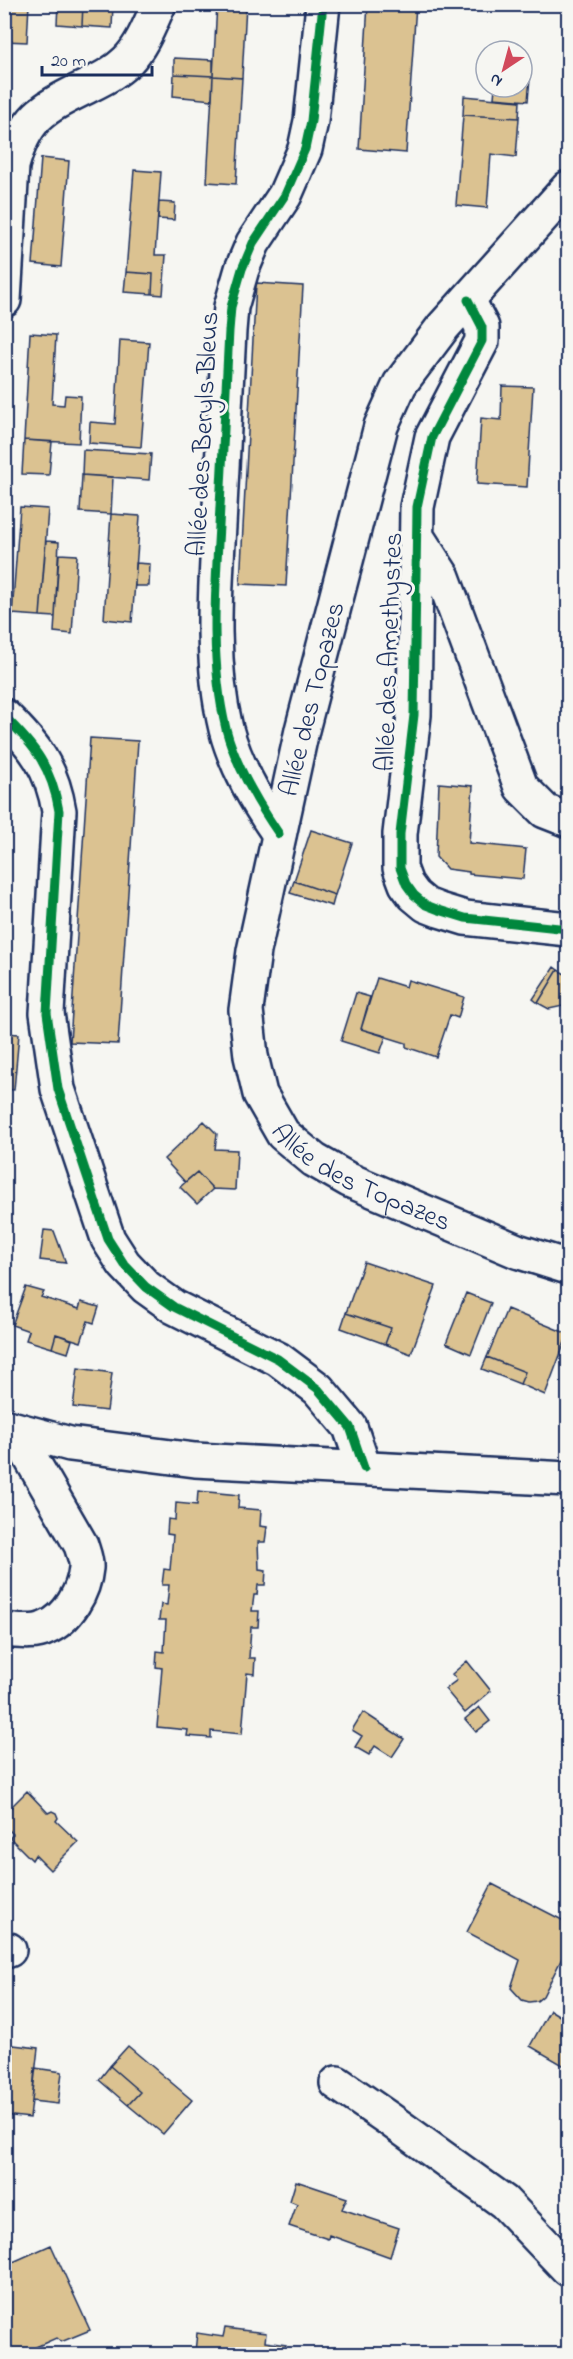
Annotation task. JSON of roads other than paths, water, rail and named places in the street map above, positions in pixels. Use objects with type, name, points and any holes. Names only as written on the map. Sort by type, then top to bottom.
[{"type":"street","points":[[4,300],[12,166],[17,149],[34,118],[48,106],[112,74],[127,61],[144,35],[159,4]]},
{"type":"street","name":"Allée des Beryls Bleus","points":[[279,834],[259,804],[239,765],[227,730],[216,673],[214,608],[229,331],[236,286],[249,252],[285,195],[305,149],[311,122],[323,4]]},
{"type":"street","name":"Allée des Topazes","points":[[568,188],[443,327],[400,384],[381,426],[305,719],[254,951],[246,1010],[251,1056],[260,1094],[283,1134],[314,1160],[349,1180],[517,1251],[568,1267]]},
{"type":"street","name":"Allée des Amethystes","points":[[468,300],[482,327],[482,341],[432,437],[417,507],[414,716],[400,834],[400,868],[406,884],[426,905],[465,918],[568,929]]},
{"type":"street","points":[[416,535],[443,577],[521,787],[545,811],[568,820]]},
{"type":"street","points":[[4,716],[47,767],[55,787],[59,811],[46,1013],[58,1089],[108,1239],[124,1264],[138,1279],[174,1307],[278,1359],[318,1389],[350,1427],[364,1468]]},
{"type":"street","points":[[9,1427],[70,1444],[195,1460],[568,1479]]},
{"type":"street","points":[[4,1630],[24,1632],[46,1629],[63,1617],[83,1584],[87,1566],[81,1545],[9,1427]]},
{"type":"street","points":[[337,2083],[504,2202],[568,2268]]}]
